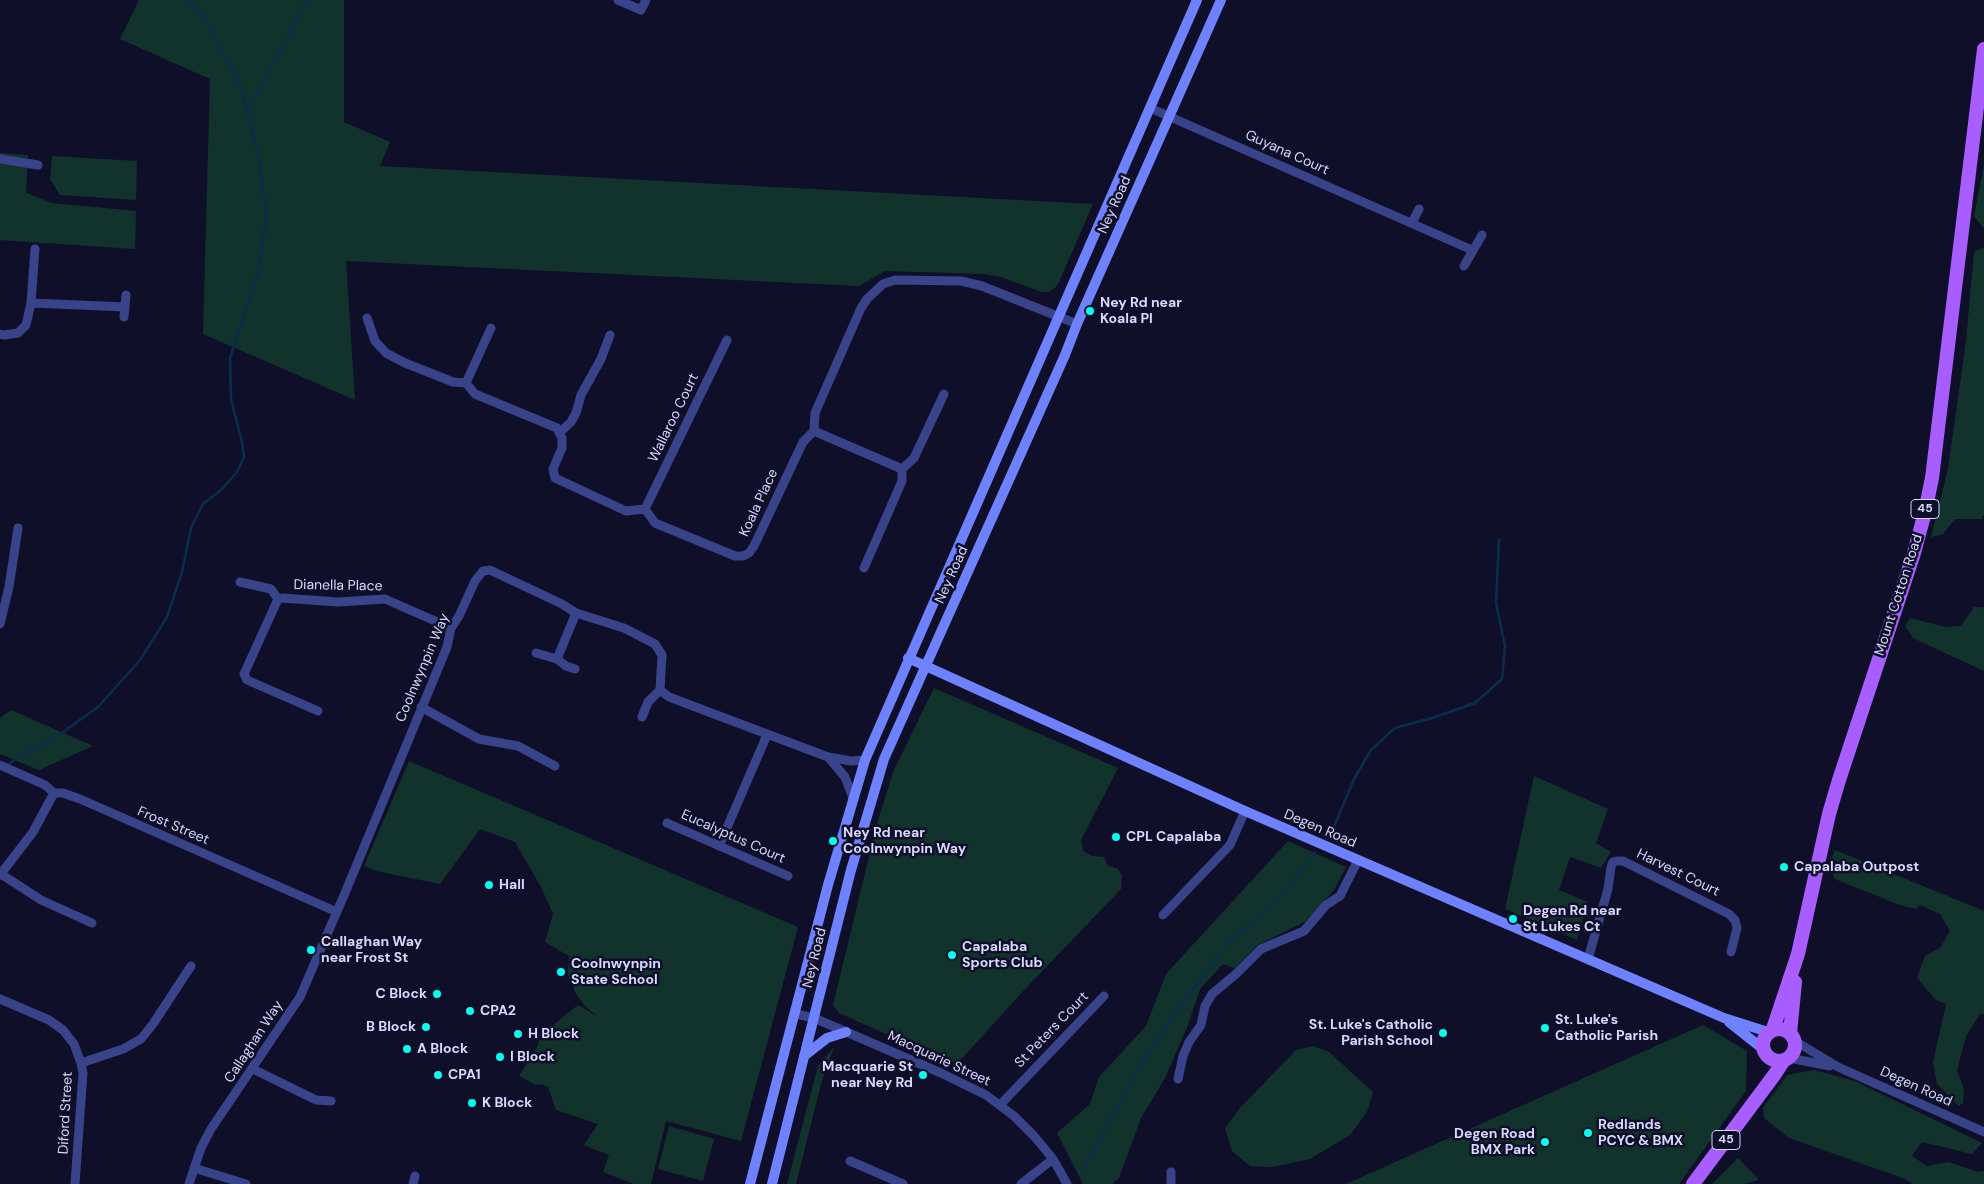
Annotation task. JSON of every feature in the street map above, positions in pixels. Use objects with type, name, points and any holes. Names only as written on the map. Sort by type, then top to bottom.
[{"type":"main road","name":"Ney Road","points":[[750,1184],[853,798],[865,760],[1196,0]]},
{"type":"main road","name":"Ney Road","points":[[772,1184],[851,870],[884,758],[1065,355],[1221,0]]},
{"type":"main road","name":"Mount Cotton Road","points":[[1771,1031],[1798,954],[1829,814],[1914,553],[1930,487],[1984,49]]},
{"type":"main road","name":"Degen Road","points":[[908,658],[1245,811],[1358,860],[1724,1018],[1771,1031]]},
{"type":"main road","name":"Mount Cotton Road","points":[[1792,1037],[1798,954]]},
{"type":"main road","name":"Degen Road","points":[[1724,1018],[1765,1052]]},
{"type":"main road","points":[[1771,1031],[1782,1029],[1792,1037]]},
{"type":"main road","name":"45","points":[[1758,1095],[1766,1072],[1763,1040],[1771,1031]]},
{"type":"main road","points":[[804,1057],[827,1038],[846,1032]]},
{"type":"main road","name":"45","points":[[1693,1184],[1758,1095],[1794,1050],[1792,1037]]},
{"type":"main road","points":[[1765,1052],[1774,1061],[1786,1059]]},
{"type":"street","points":[[618,0],[641,10],[646,0]]},
{"type":"street","name":"Guyana Court","points":[[1150,108],[1472,250]]},
{"type":"street","points":[[0,160],[38,165]]},
{"type":"street","points":[[1412,223],[1419,209]]},
{"type":"street","points":[[1464,266],[1482,235]]},
{"type":"street","points":[[0,334],[12,335],[23,330],[26,325],[31,303],[34,249]]},
{"type":"street","name":"Koala Place","points":[[644,509],[654,523],[735,556],[743,556],[749,553],[803,442],[814,431],[815,413],[861,308],[867,299],[883,284],[895,280],[961,281],[1002,292],[1077,324]]},
{"type":"street","points":[[31,303],[124,312],[126,295]]},
{"type":"street","points":[[367,318],[375,341],[386,353],[405,363],[453,382],[466,383],[475,394],[557,428],[562,438],[562,448],[553,469],[555,478],[626,511],[644,509]]},
{"type":"street","points":[[466,383],[491,328]]},
{"type":"street","points":[[559,433],[571,422],[576,413],[581,395],[601,359],[610,335]]},
{"type":"street","name":"Wallaroo Court","points":[[644,509],[728,340]]},
{"type":"street","points":[[902,468],[914,458],[944,394]]},
{"type":"street","points":[[814,431],[902,468]]},
{"type":"street","points":[[864,568],[902,481],[902,468]]},
{"type":"street","points":[[0,624],[9,588],[18,528]]},
{"type":"street","name":"Coolnwynpin Way","points":[[337,912],[447,647],[451,628],[459,616],[475,581],[483,571],[490,570],[562,604],[576,613],[624,628],[656,644],[662,655],[660,690]]},
{"type":"street","name":"Dianella Place","points":[[240,582],[272,589],[278,599]]},
{"type":"street","name":"Dianella Place","points":[[278,599],[338,602],[385,599],[451,628]]},
{"type":"street","name":"Dianella Place","points":[[278,599],[244,674],[247,680],[318,711]]},
{"type":"street","points":[[557,658],[576,613]]},
{"type":"street","points":[[536,653],[557,658],[566,666],[575,668]]},
{"type":"street","points":[[642,717],[648,702],[660,690],[669,697],[828,758],[851,761],[865,760]]},
{"type":"street","points":[[421,708],[479,739],[518,746],[555,766]]},
{"type":"street","points":[[719,846],[767,735]]},
{"type":"street","points":[[828,758],[845,777],[853,798]]},
{"type":"street","name":"Frost Street","points":[[0,765],[45,785],[54,793],[63,793],[80,799],[337,912]]},
{"type":"street","points":[[54,793],[34,832],[0,874],[41,900],[92,922]]},
{"type":"street","points":[[1163,915],[1230,845],[1245,811]]},
{"type":"street","name":"Eucalyptus Court","points":[[667,823],[788,876]]},
{"type":"street","points":[[1178,1080],[1183,1056],[1189,1042],[1201,1025],[1205,1006],[1212,994],[1236,974],[1260,949],[1304,931],[1326,905],[1340,896],[1358,860]]},
{"type":"street","name":"Harvest Court","points":[[1588,959],[1608,889],[1610,868],[1613,862],[1617,860],[1623,861],[1729,914],[1735,920],[1737,928],[1731,952]]},
{"type":"street","name":"Callaghan Way","points":[[189,1184],[211,1129],[300,997],[337,912]]},
{"type":"street","points":[[81,1062],[124,1050],[141,1040],[192,966]]},
{"type":"street","name":"St Peters Court","points":[[1000,1105],[1104,996]]},
{"type":"street","name":"Diford Street","points":[[0,999],[49,1020],[63,1030],[74,1044],[81,1062],[82,1073],[75,1184]]},
{"type":"street","name":"Macquarie Street","points":[[796,1014],[814,1018],[967,1085],[1000,1105],[1034,1136],[1053,1159],[1067,1184]]},
{"type":"street","name":"Degen Road","points":[[1792,1037],[1838,1067],[1984,1132]]},
{"type":"street","name":"Degen Road","points":[[1786,1059],[1838,1067]]},
{"type":"street","points":[[253,1069],[316,1100],[331,1101]]},
{"type":"street","points":[[1021,1184],[1053,1159]]},
{"type":"street","points":[[850,1161],[903,1184]]},
{"type":"street","points":[[194,1168],[246,1184]]},
{"type":"street","points":[[1171,1172],[1171,1184]]},
{"type":"green space","points":[[139,0],[344,0],[344,122],[390,142],[380,166],[1093,204],[1059,282],[1049,292],[1042,292],[1001,277],[983,274],[885,271],[859,286],[346,261],[355,400],[203,334],[210,79],[120,39]]},
{"type":"green space","points":[[0,153],[28,155],[26,193],[52,203],[136,211],[135,249],[0,240]]},
{"type":"green space","points":[[52,156],[137,161],[136,200],[60,195],[50,179]]},
{"type":"green space","points":[[1984,165],[1984,229],[1974,216]]},
{"type":"green space","points":[[1984,247],[1984,514],[1982,519],[1955,519],[1943,534],[1931,537],[1948,469],[1966,341],[1974,252]]},
{"type":"green space","points":[[1974,607],[1983,607],[1984,611],[1984,671],[1913,638],[1905,626],[1910,618],[1945,627],[1961,626]]},
{"type":"green space","points":[[934,688],[1118,768],[1081,840],[1083,851],[1092,856],[1104,857],[1108,866],[1117,868],[1122,875],[1121,889],[1026,988],[956,1065],[839,1013],[833,1005],[877,824],[893,772]]},
{"type":"green space","points":[[11,710],[93,746],[39,770],[0,754],[0,718]]},
{"type":"green space","points":[[409,761],[798,927],[741,1141],[666,1121],[651,1184],[634,1184],[603,1172],[609,1155],[584,1145],[598,1124],[556,1110],[548,1087],[542,1084],[536,1085],[519,1076],[535,1051],[542,1034],[578,1005],[598,1017],[585,1006],[576,994],[568,975],[569,956],[545,942],[553,914],[541,887],[515,842],[480,829],[440,884],[376,871],[364,866]]},
{"type":"green space","points":[[1534,776],[1608,809],[1596,843],[1611,852],[1601,868],[1570,857],[1559,890],[1588,902],[1577,940],[1505,909]]},
{"type":"green space","points":[[1288,841],[1346,867],[1334,890],[1306,921],[1256,946],[1235,968],[1223,964],[1200,989],[1188,1025],[1165,1078],[1141,1118],[1119,1178],[1112,1184],[1083,1184],[1057,1133],[1090,1104],[1099,1077],[1146,1026],[1166,974]]},
{"type":"green space","points":[[1835,850],[1984,911],[1984,1014],[1980,1014],[1966,1036],[1957,1070],[1964,1089],[1963,1103],[1959,1106],[1937,1084],[1933,1062],[1946,1004],[1936,1000],[1917,978],[1925,956],[1940,948],[1950,931],[1940,914],[1920,905],[1916,909],[1900,905],[1835,879],[1829,866]]},
{"type":"green space","name":"Redlands PCYC & BMX","points":[[1703,1025],[1747,1051],[1746,1091],[1679,1184],[1346,1184]]},
{"type":"green space","points":[[1313,1046],[1329,1052],[1373,1092],[1367,1112],[1350,1135],[1310,1159],[1272,1167],[1250,1166],[1232,1151],[1225,1128],[1240,1108],[1296,1050]]},
{"type":"green space","points":[[834,1047],[821,1084],[796,1184],[787,1184],[818,1066]]},
{"type":"green space","points":[[1814,1070],[1855,1081],[1982,1143],[1972,1154],[1922,1142],[1912,1156],[1927,1166],[1949,1162],[1978,1172],[1984,1171],[1984,1184],[1913,1184],[1903,1178],[1789,1138],[1764,1118],[1763,1108],[1787,1075]]},
{"type":"green space","points":[[669,1126],[714,1139],[703,1181],[658,1169]]},
{"type":"green space","points":[[1738,1158],[1759,1180],[1744,1184],[1712,1184]]},
{"type":"waterway","points":[[7,766],[17,757],[49,742],[98,707],[140,660],[167,617],[182,572],[191,528],[203,504],[222,489],[237,472],[244,457],[231,399],[230,358],[260,265],[266,216],[259,159],[241,86],[207,22],[189,0]]},
{"type":"waterway","points":[[248,112],[307,0]]},
{"type":"waterway","points":[[1331,834],[1354,779],[1371,750],[1395,728],[1475,703],[1502,679],[1505,646],[1496,603],[1499,539]]},
{"type":"waterway","points":[[1225,946],[1279,899],[1315,853]]},
{"type":"waterway","points":[[1154,1044],[1220,952]]},
{"type":"waterway","points":[[1083,1170],[1150,1049]]},
{"type":"place","name":"Ney Rd near Koala Pl","points":[[1090,311]]},
{"type":"place","name":"CPL Capalaba","points":[[1116,837]]},
{"type":"place","name":"Ney Rd near Coolnwynpin Way","points":[[833,841]]},
{"type":"place","name":"Capalaba Outpost","points":[[1784,867]]},
{"type":"place","name":"Hall","points":[[489,885]]},
{"type":"place","name":"Degen Rd near St Lukes Ct","points":[[1513,919]]},
{"type":"place","name":"Callaghan Way near Frost St","points":[[311,950]]},
{"type":"place","name":"Capalaba Sports Club","points":[[952,955]]},
{"type":"place","name":"Coolnwynpin State School","points":[[561,972]]},
{"type":"place","name":"C Block","points":[[437,994]]},
{"type":"place","name":"CPA2","points":[[470,1011]]},
{"type":"place","name":"B Block","points":[[426,1027]]},
{"type":"place","name":"St. Luke's Catholic Parish","points":[[1545,1028]]},
{"type":"place","name":"St. Luke's Catholic Parish School","points":[[1443,1033]]},
{"type":"place","name":"H Block","points":[[518,1034]]},
{"type":"place","name":"A Block","points":[[407,1049]]},
{"type":"place","name":"I Block","points":[[500,1057]]},
{"type":"place","name":"CPA1","points":[[438,1075]]},
{"type":"place","name":"Macquarie St near Ney Rd","points":[[923,1075]]},
{"type":"place","name":"K Block","points":[[472,1103]]},
{"type":"place","name":"Redlands PCYC & BMX","points":[[1588,1133]]},
{"type":"place","name":"Degen Road BMX Park","points":[[1545,1142]]}]
